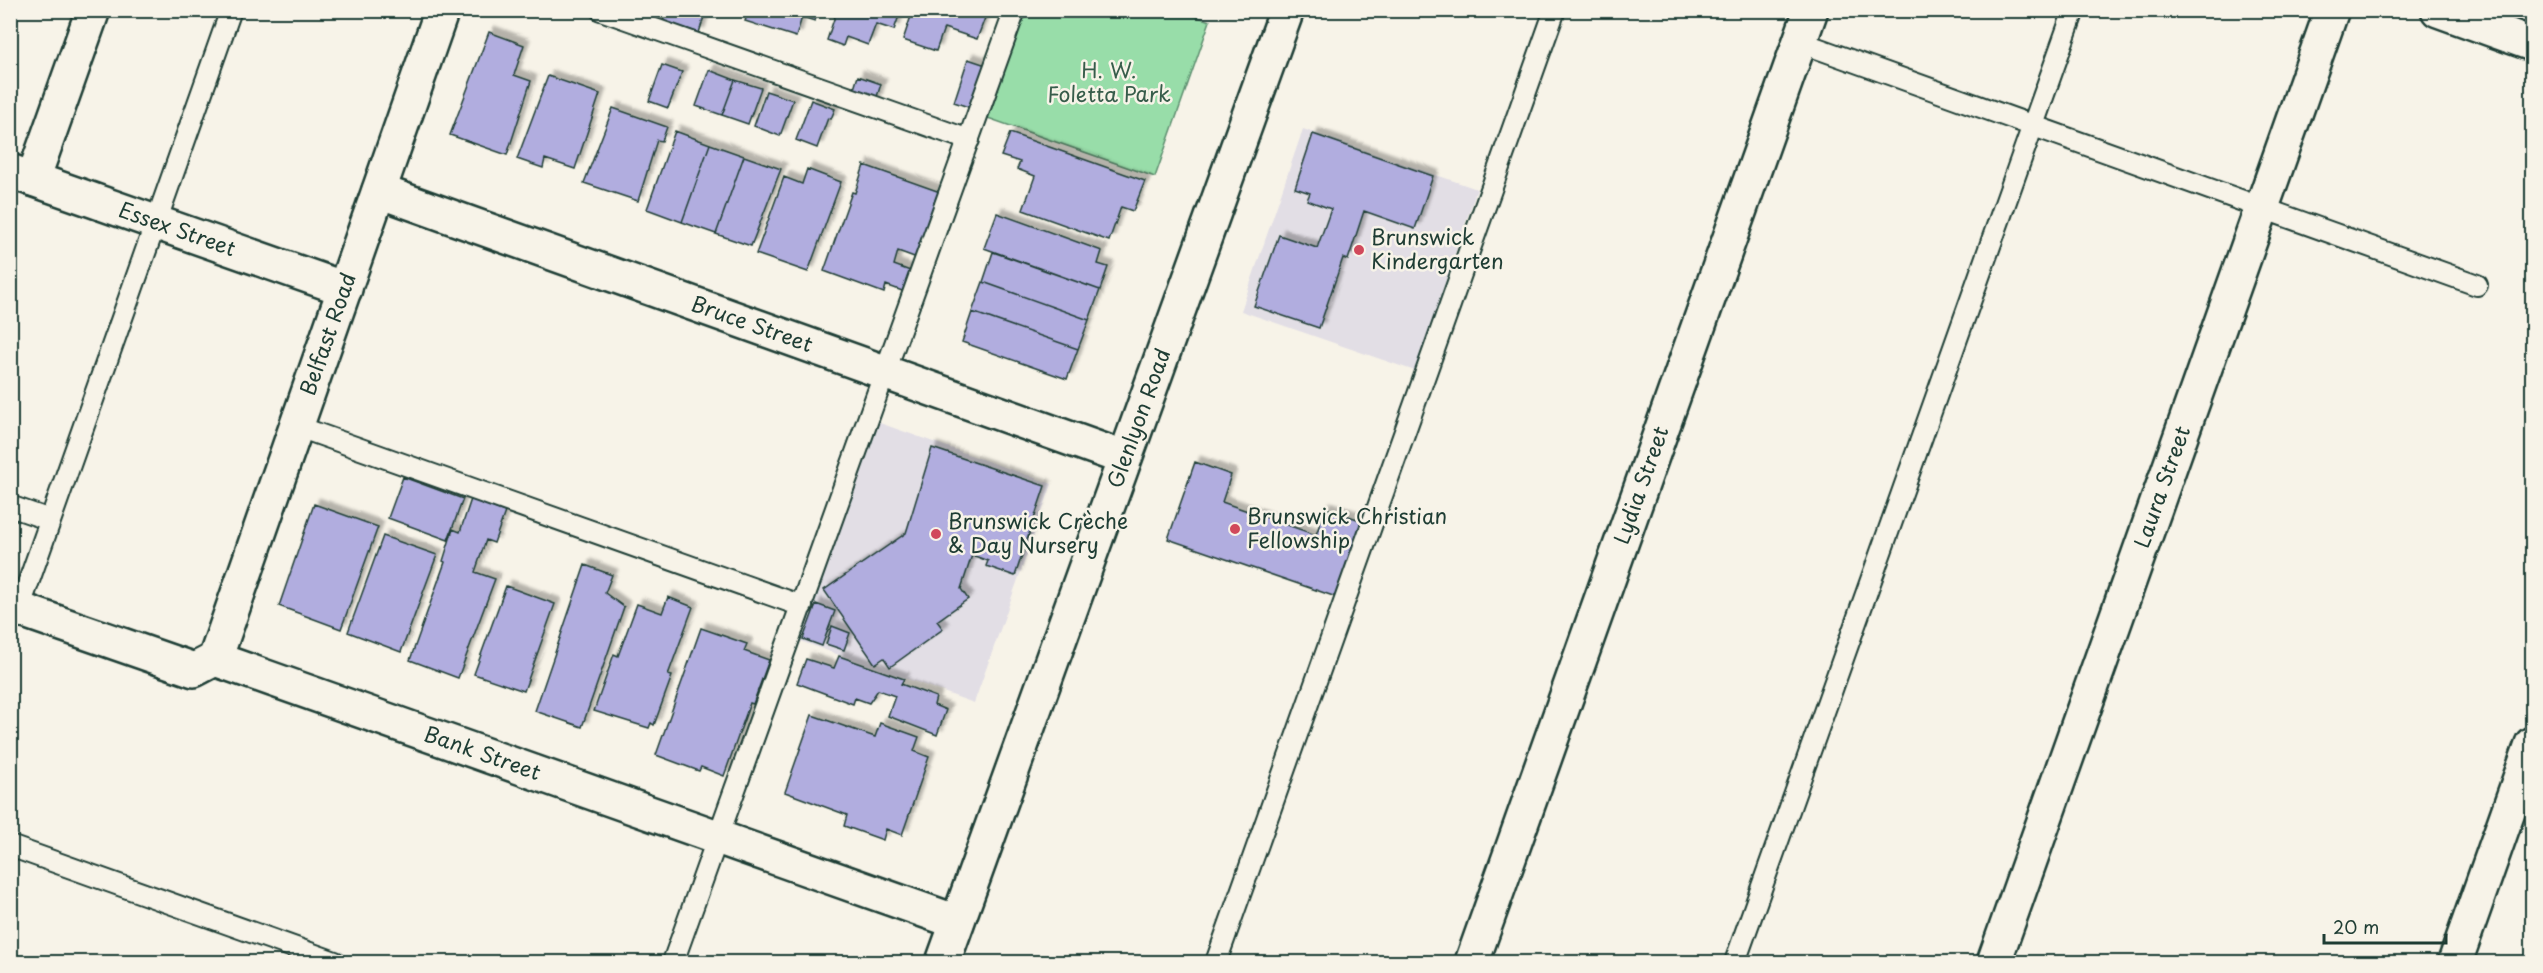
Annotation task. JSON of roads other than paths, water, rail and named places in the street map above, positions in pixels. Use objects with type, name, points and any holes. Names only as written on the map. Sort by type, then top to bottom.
[{"type":"street","points":[[22,175],[93,10]]},
{"type":"street","name":"Belfast Road","points":[[215,659],[442,10]]},
{"type":"street","name":"Glenlyon Road","points":[[943,963],[1287,10]]},
{"type":"street","name":"Lydia Street","points":[[1472,963],[1811,10]]},
{"type":"street","name":"Laura Street","points":[[1994,963],[2332,10]]},
{"type":"street","points":[[2438,10],[2532,44]]},
{"type":"street","name":"Essex Street","points":[[22,175],[345,289]]},
{"type":"street","name":"Bruce Street","points":[[378,191],[1124,458]]},
{"type":"street","points":[[15,608],[194,670],[215,659]]},
{"type":"street","name":"Bank Street","points":[[215,659],[957,922]]},
{"type":"street","points":[[2455,963],[2532,744]]},
{"type":"lane","points":[[15,608],[50,520],[231,10]]},
{"type":"lane","points":[[601,10],[969,140]]},
{"type":"lane","points":[[673,963],[1015,10]]},
{"type":"lane","points":[[1216,963],[1555,10]]},
{"type":"lane","points":[[1735,963],[2074,10]]},
{"type":"lane","points":[[1800,42],[2477,285]]},
{"type":"lane","points":[[296,426],[802,606]]},
{"type":"lane","points":[[10,506],[50,520]]},
{"type":"lane","points":[[10,846],[335,963]]},
{"type":"place","name":"Brunswick Kindergarten","points":[[1359,250]]},
{"type":"place","name":"Brunswick Christian Fellowship","points":[[1235,529]]},
{"type":"place","name":"Brunswick Crèche & Day Nursery","points":[[936,534]]},
{"type":"park label","name":"H. W. Foletta Park","points":[[1109,83]]}]
